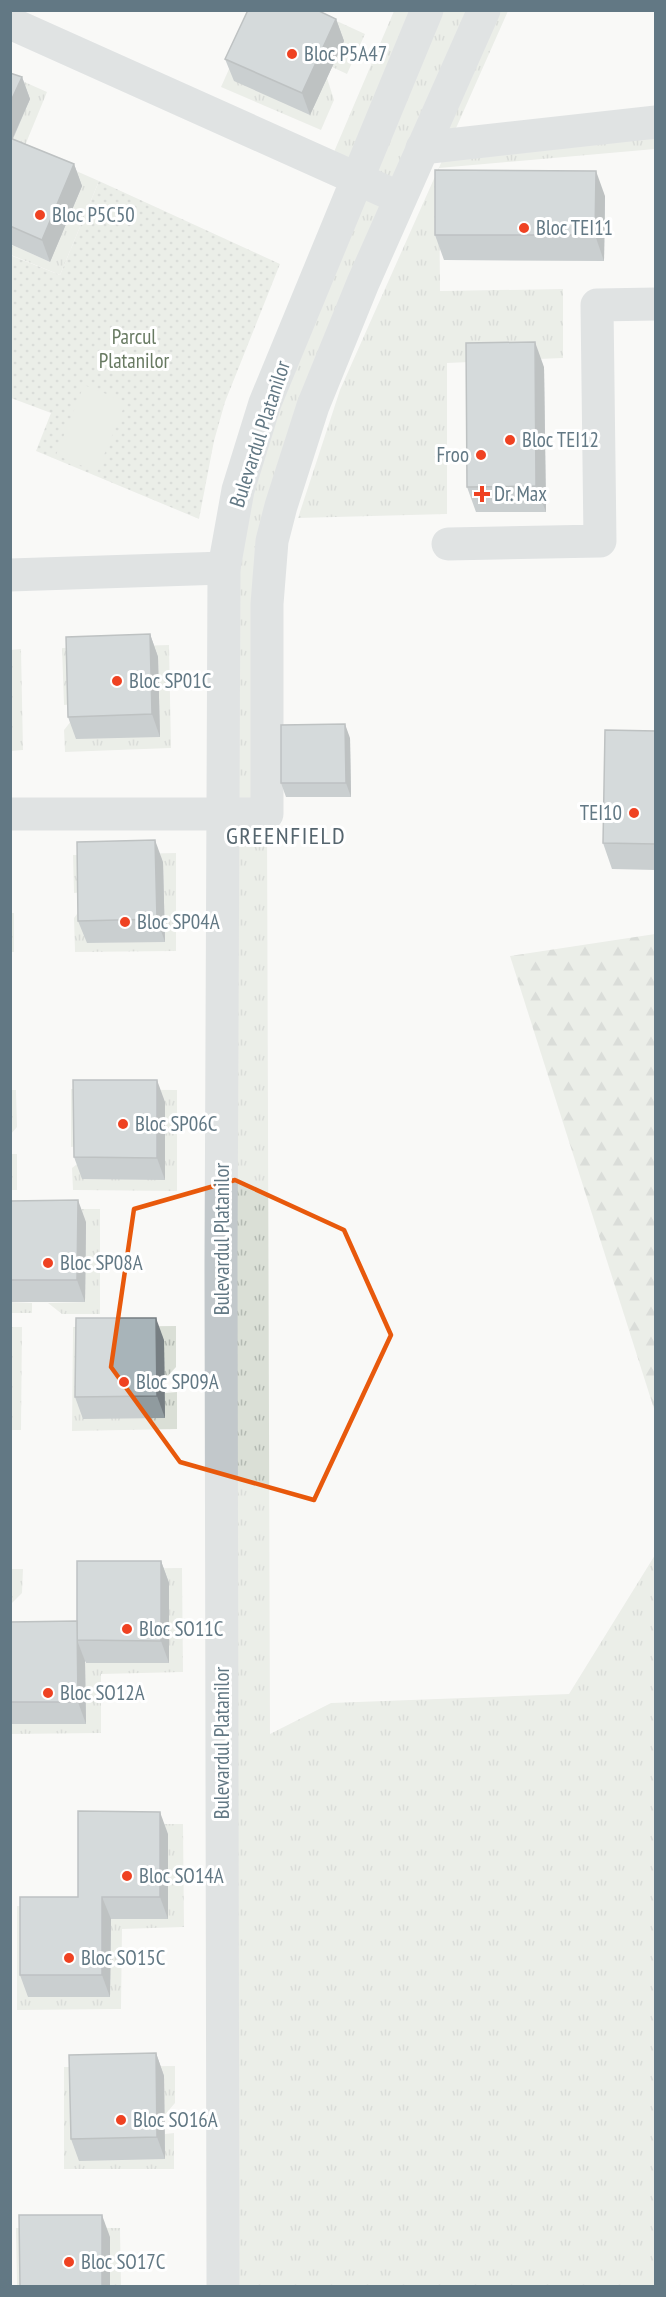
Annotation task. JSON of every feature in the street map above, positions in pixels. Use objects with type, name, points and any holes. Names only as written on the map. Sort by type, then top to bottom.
[{"type":"street","name":"Bulevardul Platanilor","points":[[223,2286],[221,1252],[225,814],[224,568],[238,490],[258,424],[356,178],[427,10]]},
{"type":"street","name":"Bulevardul Platanilor","points":[[225,814],[267,814],[267,604],[272,541],[295,457],[313,406],[400,198],[484,10]]},
{"type":"street","points":[[10,23],[400,198]]},
{"type":"street","points":[[422,148],[656,122]]},
{"type":"street","points":[[448,544],[600,541],[597,305],[656,304]]},
{"type":"street","points":[[10,575],[224,568]]},
{"type":"street","points":[[10,814],[225,814]]},
{"type":"highlighted area","points":[[235,1180],[344,1230],[391,1335],[314,1500],[180,1462],[111,1367],[134,1209]]},
{"type":"green space","points":[[315,11],[365,34],[347,74],[332,67]]},
{"type":"green space","points":[[394,11],[508,11],[449,144],[655,122],[655,149],[439,168],[440,291],[563,289],[563,358],[447,363],[447,514],[298,518],[340,390],[449,145],[422,148],[281,506],[267,814],[270,1734],[331,1703],[569,1694],[655,1555],[655,2286],[223,2286],[224,568],[356,178],[328,166]]},
{"type":"green space","name":"Bloc P5A47","points":[[254,13],[327,78],[334,100],[321,130],[221,87]]},
{"type":"green space","points":[[11,76],[47,92],[24,148],[11,156]]},
{"type":"green space","points":[[74,170],[99,181],[60,275],[11,255],[10,244],[50,262]]},
{"type":"green space","name":"Parcul Platanilor","points":[[99,181],[280,264],[225,402],[214,441],[199,519],[36,451],[51,413],[11,398],[10,255],[60,275]]},
{"type":"green space","points":[[84,385],[126,402],[97,472],[56,455]]},
{"type":"green space","points":[[169,645],[171,748],[65,752],[64,730],[75,716],[160,736],[158,657],[75,704],[64,705],[62,648]]},
{"type":"green space","points":[[21,649],[23,750],[11,751],[10,650]]},
{"type":"green space","points":[[176,853],[176,951],[75,952],[74,918],[86,902],[87,943],[165,941],[163,862],[85,892],[74,893],[73,855]]},
{"type":"green space","points":[[10,913],[14,913],[14,952],[11,952]]},
{"type":"green space","points":[[656,934],[655,1412],[510,956]]},
{"type":"green space","points":[[71,1089],[177,1090],[177,1191],[73,1190],[72,1168],[81,1161],[165,1180],[81,1146],[71,1147]]},
{"type":"green space","points":[[11,1090],[16,1090],[17,1127],[11,1134]]},
{"type":"green space","points":[[10,1154],[17,1154],[17,1190],[11,1190]]},
{"type":"green space","points":[[10,1209],[100,1209],[100,1314],[62,1314],[48,1303],[85,1302]]},
{"type":"green space","points":[[11,1302],[32,1303],[32,1313],[11,1313]]},
{"type":"green space","points":[[176,1326],[176,1367],[165,1379],[83,1418],[165,1418],[165,1393],[177,1392],[177,1429],[72,1431],[73,1327]]},
{"type":"green space","points":[[11,1327],[22,1327],[21,1430],[11,1430]]},
{"type":"green space","points":[[182,1568],[183,1672],[101,1674],[101,1733],[11,1734],[10,1724],[86,1724],[85,1663],[169,1662],[78,1569]]},
{"type":"green space","points":[[11,1569],[23,1569],[22,1593],[11,1604]]},
{"type":"green space","points":[[140,1824],[183,1824],[184,1927],[122,1929],[121,2009],[17,2010],[17,1906],[41,1907],[109,1997],[111,1919],[167,1919]]},
{"type":"green space","name":"Bloc SO16A","points":[[175,2066],[175,2103],[164,2116],[165,2159],[165,2134],[174,2133],[174,2169],[64,2169],[64,2067]]},
{"type":"green space","points":[[16,2228],[120,2228],[121,2286],[110,2286],[109,2237],[27,2286],[17,2286]]},
{"type":"building","name":"Bloc P5A47","points":[[248,10],[317,10],[336,19],[302,93],[225,59]]},
{"type":"building","points":[[10,73],[22,77],[10,103]]},
{"type":"building","name":"Bloc P5C50","points":[[10,138],[74,164],[42,240],[10,226]]},
{"type":"building","points":[[435,170],[596,171],[595,235],[435,235]]},
{"type":"building","name":"Bloc TEI12","points":[[535,342],[536,486],[467,487],[466,343]]},
{"type":"building","name":"Bloc SP01C","points":[[150,634],[152,714],[68,717],[66,637]]},
{"type":"building","points":[[345,724],[346,783],[281,783],[281,725]]},
{"type":"building","name":"TEI10","points":[[605,730],[656,731],[656,844],[603,843]]},
{"type":"building","name":"Bloc SP04A","points":[[155,840],[157,919],[78,921],[77,842]]},
{"type":"building","name":"Bloc SP06C","points":[[73,1080],[157,1080],[157,1158],[74,1157]]},
{"type":"building","name":"Bloc SP08A","points":[[78,1200],[77,1280],[10,1280],[10,1201]]},
{"type":"building","name":"Bloc SP09A","points":[[76,1318],[156,1318],[157,1396],[75,1397]]},
{"type":"building","name":"Bloc SO11C","points":[[77,1561],[161,1561],[161,1641],[77,1640]]},
{"type":"building","name":"Bloc SO12A","points":[[77,1621],[78,1702],[10,1702],[10,1622]]},
{"type":"building","points":[[78,1811],[160,1812],[160,1897],[102,1897],[102,1975],[20,1975],[20,1897],[78,1897]]},
{"type":"building","name":"Bloc SO16A","points":[[156,2053],[157,2137],[71,2139],[69,2055]]},
{"type":"building","name":"Bloc SO17C","points":[[19,2215],[102,2215],[102,2286],[20,2286]]},
{"type":"place","name":"Bloc P5A47","points":[[292,54]]},
{"type":"place","name":"Bloc P5C50","points":[[40,215]]},
{"type":"place","name":"Bloc TEI11","points":[[524,228]]},
{"type":"place","name":"Bloc TEI12","points":[[510,440]]},
{"type":"place","name":"Froo","points":[[481,455]]},
{"type":"place","name":"Dr. Max","points":[[482,494]]},
{"type":"place","name":"Bloc SP01C","points":[[117,681]]},
{"type":"place","name":"TEI10","points":[[634,813]]},
{"type":"place","name":"Bloc SP04A","points":[[125,922]]},
{"type":"place","name":"Bloc SP06C","points":[[123,1124]]},
{"type":"place","name":"Bloc SP08A","points":[[48,1263]]},
{"type":"place","name":"Bloc SP09A","points":[[124,1382]]},
{"type":"place","name":"Bloc SO11C","points":[[127,1629]]},
{"type":"place","name":"Bloc SO12A","points":[[48,1693]]},
{"type":"place","name":"Bloc SO14A","points":[[127,1876]]},
{"type":"place","name":"Bloc SO15C","points":[[69,1958]]},
{"type":"place","name":"Bloc SO16A","points":[[121,2120]]},
{"type":"place","name":"Bloc SO17C","points":[[69,2262]]},
{"type":"district","name":"GREENFIELD","points":[[286,836]]}]
